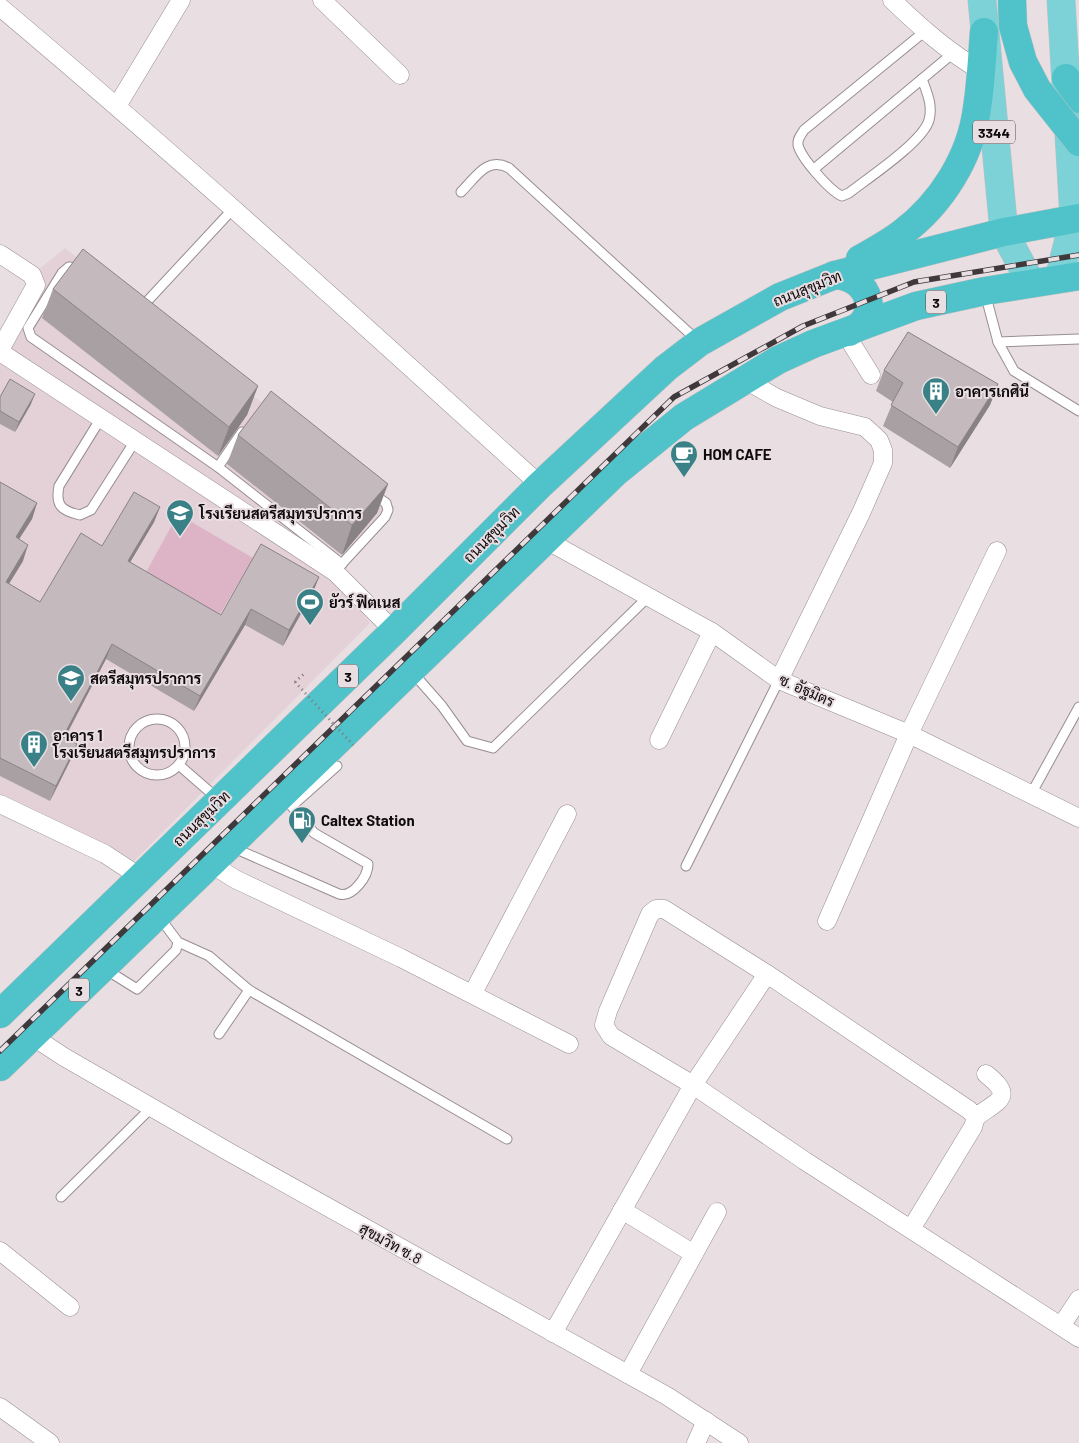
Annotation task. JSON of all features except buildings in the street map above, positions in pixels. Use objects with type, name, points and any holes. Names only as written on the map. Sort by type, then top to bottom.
[{"type":"highway","points":[[1012,0],[1013,26],[1023,62],[1037,89],[1079,142]]},
{"type":"highway","points":[[835,275],[902,233],[930,208],[951,181],[968,145],[977,110],[984,32]]},
{"type":"highway","name":"ถนนสุขุมวิท","points":[[0,1014],[394,631],[540,484],[666,368],[700,342],[780,297],[835,275],[1004,232],[1077,218]]},
{"type":"highway","points":[[835,275],[854,279],[864,290],[868,304],[862,323],[845,333]]},
{"type":"highway","name":"3","points":[[0,1067],[220,855],[287,801],[411,672],[546,540],[652,441],[684,417],[778,360],[916,306],[985,291],[1069,277]]},
{"type":"main road","name":"3344","points":[[982,0],[1004,232],[1031,283]]},
{"type":"main road","points":[[1061,0],[1071,80],[1077,218],[1069,277]]},
{"type":"street","points":[[117,106],[181,0]]},
{"type":"street","points":[[322,0],[400,75]]},
{"type":"street","points":[[892,0],[924,32],[952,54],[981,71]]},
{"type":"street","points":[[0,7],[117,106],[232,210],[370,330],[540,484]]},
{"type":"street","points":[[0,254],[32,275],[36,285],[0,352],[338,568],[394,631]]},
{"type":"street","points":[[845,333],[871,375]]},
{"type":"street","points":[[744,380],[777,398],[820,416],[865,427],[879,440],[883,450],[883,463],[861,513],[779,680]]},
{"type":"street","name":"ซ. อัฐมิตร","points":[[546,540],[712,632],[779,680],[909,734],[1079,818]]},
{"type":"street","points":[[827,921],[909,734],[997,551]]},
{"type":"street","points":[[660,740],[712,632]]},
{"type":"street","points":[[0,804],[105,854],[140,877]]},
{"type":"street","points":[[473,993],[566,814]]},
{"type":"street","points":[[220,855],[235,879],[473,993],[569,1044]]},
{"type":"street","points":[[976,1117],[969,1110],[767,974],[664,909],[656,908],[650,914],[608,1011],[604,1025],[611,1036],[693,1085],[805,1161],[1079,1338]]},
{"type":"street","points":[[553,1333],[693,1085],[767,974]]},
{"type":"street","name":"สุขมวิท ซ.8","points":[[32,1036],[64,1057],[229,1152],[628,1374],[739,1443]]},
{"type":"street","points":[[911,1229],[973,1127],[976,1117],[1000,1099],[1003,1093],[1001,1086],[986,1074]]},
{"type":"street","points":[[622,1210],[694,1254]]},
{"type":"street","points":[[628,1374],[717,1212]]},
{"type":"street","points":[[0,1251],[70,1307]]},
{"type":"street","points":[[1061,1326],[1079,1299]]},
{"type":"street","points":[[0,1407],[50,1443]]},
{"type":"street","points":[[696,1443],[706,1421]]},
{"type":"lane","points":[[922,79],[931,102],[929,120],[921,136],[849,193],[842,196],[833,192],[814,169],[798,144],[799,138],[804,130],[924,32]]},
{"type":"lane","points":[[814,169],[952,54]]},
{"type":"lane","points":[[462,192],[490,164],[500,162],[509,168],[700,342]]},
{"type":"lane","points":[[147,316],[136,308],[232,210]]},
{"type":"lane","points":[[88,272],[80,267],[69,267],[62,273],[28,328],[31,337],[218,467],[338,568],[384,517],[388,510],[386,503],[362,485]]},
{"type":"lane","points":[[985,291],[998,342],[1014,371],[1079,411]]},
{"type":"lane","points":[[998,342],[1079,338]]},
{"type":"lane","points":[[101,418],[59,486],[56,498],[60,506],[69,512],[80,515],[91,510],[135,440]]},
{"type":"lane","points":[[218,467],[248,423]]},
{"type":"lane","points":[[411,672],[442,706],[467,742],[493,748],[648,598]]},
{"type":"lane","points":[[686,866],[779,680]]},
{"type":"lane","points":[[1032,794],[1079,707]]},
{"type":"lane","points":[[162,719],[170,722],[178,728],[185,746],[179,765],[163,775],[153,776],[144,773],[136,767],[128,751],[132,734],[144,722],[162,719]]},
{"type":"lane","points":[[179,765],[219,800]]},
{"type":"lane","points":[[220,855],[339,894],[346,896],[351,894],[368,870],[368,864],[314,833],[287,801],[338,766]]},
{"type":"lane","points":[[158,914],[178,942],[210,956],[249,990],[507,1139]]},
{"type":"lane","points":[[103,967],[137,989],[176,950],[178,942]]},
{"type":"lane","points":[[219,1034],[249,990]]},
{"type":"lane","points":[[62,1196],[152,1108]]},
{"type":"path","points":[[306,672],[295,682],[353,745]]},
{"type":"shaded area","name":"โรงเรียนสตรีสมุทรปราการ","points":[[65,248],[395,507],[326,566],[370,623],[134,861],[112,847],[0,793],[0,332],[32,275]]},
{"type":"shaded area","points":[[178,514],[253,558],[217,619],[144,576]]},
{"type":"railway","points":[[0,1051],[674,397],[803,326],[914,282],[1079,255]]},
{"type":"place","name":"อาคารเกศินี","points":[[936,415]]},
{"type":"place","name":"HOM CAFE","points":[[684,478]]},
{"type":"place","name":"โรงเรียนสตรีสมุทรปราการ","points":[[180,537]]},
{"type":"place","name":"ยัวร์ ฟิตเนส","points":[[310,626]]},
{"type":"place","name":"สตรีสมุทรปราการ","points":[[71,702]]},
{"type":"place","name":"อาคาร 1 โรงเรียนสตรีสมุทรปราการ","points":[[34,768]]},
{"type":"place","name":"Caltex Station","points":[[302,844]]}]
